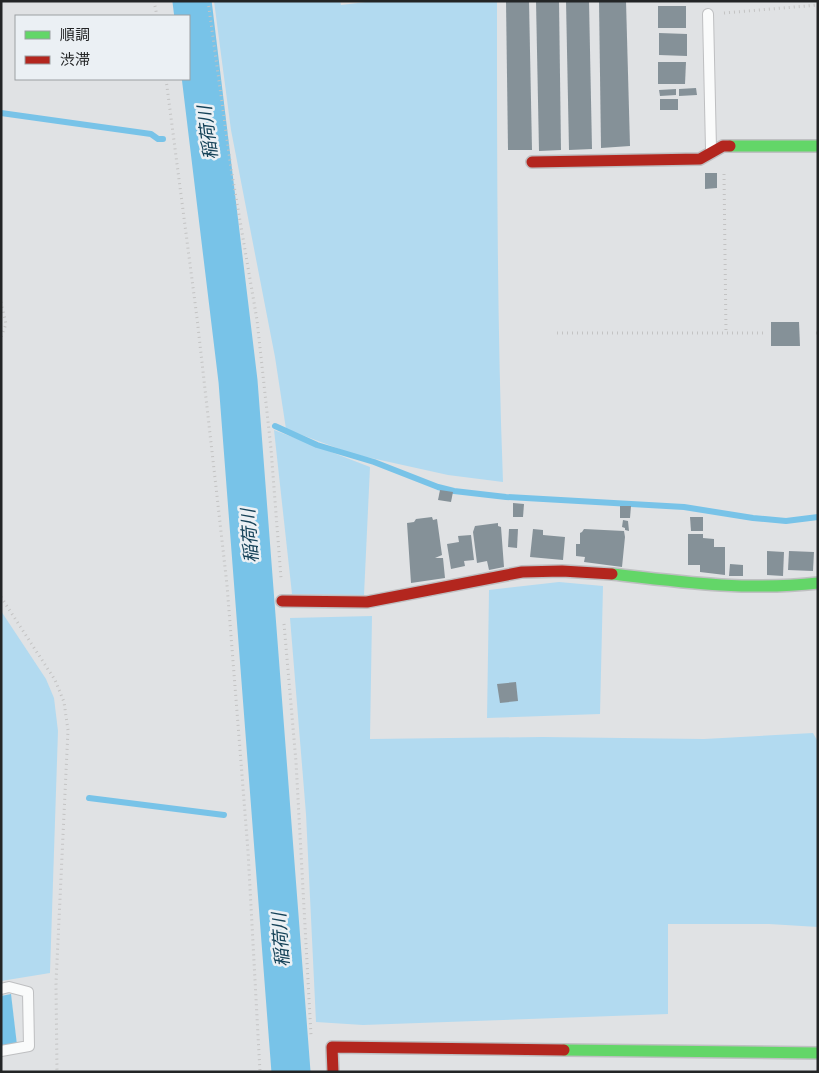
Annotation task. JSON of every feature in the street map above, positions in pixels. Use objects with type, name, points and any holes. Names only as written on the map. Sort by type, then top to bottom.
[{"type":"street","points":[[532,162],[700,159],[723,146],[818,146]]},
{"type":"street","points":[[282,601],[367,602],[522,572],[542,570],[606,573],[682,582],[752,586],[818,583]]},
{"type":"street","points":[[333,1072],[332,1047],[818,1053]]},
{"type":"lane","points":[[708,14],[711,152]]},
{"type":"lane","points":[[1,989],[10,987],[28,992],[29,1046],[1,1051]]},
{"type":"path","points":[[154,1],[157,15]]},
{"type":"path","points":[[208,1],[231,168],[257,320],[271,449],[296,762],[311,1041]]},
{"type":"path","points":[[708,14],[818,5]]},
{"type":"path","points":[[166,80],[197,318],[227,585],[248,851],[260,1072]]},
{"type":"path","points":[[723,146],[726,333]]},
{"type":"path","points":[[1,302],[6,324],[1,337]]},
{"type":"path","points":[[557,333],[763,333]]},
{"type":"path","points":[[1,597],[55,680],[64,702],[68,730],[56,983],[57,1072]]},
{"type":"shaded area","points":[[214,1],[340,1],[341,5],[374,1],[497,1],[498,302],[503,482],[448,475],[353,454],[286,429],[275,357],[231,130]]},
{"type":"shaded area","points":[[274,430],[370,467],[364,595],[292,594]]},
{"type":"shaded area","points":[[559,582],[603,586],[600,714],[487,718],[489,590]]},
{"type":"shaded area","points":[[1,611],[46,679],[54,698],[58,731],[50,973],[1,981]]},
{"type":"shaded area","points":[[372,616],[370,739],[542,737],[704,739],[813,733],[818,742],[818,927],[769,924],[668,924],[668,1014],[363,1025],[316,1022],[306,814],[290,618]]},
{"type":"water","points":[[11,994],[17,1045],[1,1047],[1,996]]},
{"type":"building","points":[[506,1],[529,1],[532,150],[508,150]]},
{"type":"building","points":[[536,1],[559,1],[561,150],[539,151]]},
{"type":"building","points":[[566,1],[589,1],[592,149],[569,150]]},
{"type":"building","points":[[599,1],[626,1],[630,146],[601,148]]},
{"type":"building","points":[[658,6],[686,6],[686,28],[658,28]]},
{"type":"building","points":[[659,33],[687,34],[687,56],[659,55]]},
{"type":"building","points":[[658,62],[686,62],[685,84],[658,84]]},
{"type":"building","points":[[696,88],[697,95],[679,96],[679,89]]},
{"type":"building","points":[[676,89],[676,95],[660,96],[659,90]]},
{"type":"building","points":[[660,99],[678,99],[678,110],[660,110]]},
{"type":"building","points":[[705,173],[717,173],[717,188],[705,189]]},
{"type":"building","points":[[771,322],[799,322],[800,346],[771,346]]},
{"type":"building","points":[[440,490],[453,492],[451,502],[438,500]]},
{"type":"building","points":[[513,503],[524,504],[523,517],[513,517]]},
{"type":"building","points":[[620,506],[631,506],[630,518],[620,518]]},
{"type":"building","points":[[432,517],[433,520],[437,519],[442,555],[435,558],[443,558],[445,578],[411,583],[407,523],[414,522],[416,519]]},
{"type":"building","points":[[690,517],[703,517],[703,531],[691,531]]},
{"type":"building","points":[[623,520],[628,521],[629,531],[622,527]]},
{"type":"building","points":[[498,523],[498,526],[501,527],[504,567],[489,570],[487,561],[477,563],[473,532],[475,526]]},
{"type":"building","points":[[509,529],[518,529],[517,548],[508,547]]},
{"type":"building","points":[[533,529],[543,530],[543,535],[565,537],[563,560],[530,557]]},
{"type":"building","points":[[584,529],[624,531],[622,567],[584,562],[585,557],[576,556],[576,544],[580,544],[580,533]]},
{"type":"building","points":[[688,534],[703,534],[703,538],[714,539],[714,547],[725,547],[725,575],[700,572],[700,565],[688,565]]},
{"type":"building","points":[[471,535],[474,560],[464,561],[465,566],[451,569],[447,544],[459,542],[458,536]]},
{"type":"building","points":[[767,551],[784,552],[783,576],[767,575]]},
{"type":"building","points":[[789,551],[814,552],[813,571],[788,570]]},
{"type":"building","points":[[730,564],[743,565],[743,576],[729,576]]},
{"type":"building","points":[[516,682],[518,701],[500,703],[497,684]]},
{"type":"waterway","name":"稲荷川","points":[[192,1],[238,381],[291,1072]]},
{"type":"waterway","points":[[1,113],[151,134],[158,139],[163,139]]},
{"type":"waterway","points":[[275,426],[317,445],[374,462],[438,487],[454,491],[506,497],[684,507],[753,518],[786,521],[818,517]]},
{"type":"waterway","points":[[89,798],[224,815]]},
{"type":"traffic: fast","points":[[730,146],[818,146]]},
{"type":"traffic: fast","points":[[612,574],[741,586],[818,583]]},
{"type":"traffic: fast","points":[[564,1050],[818,1053]]},
{"type":"traffic: jam","points":[[532,162],[700,159],[723,146],[730,146]]},
{"type":"traffic: jam","points":[[282,601],[367,602],[522,572],[562,571],[612,574]]},
{"type":"traffic: jam","points":[[333,1072],[332,1047],[564,1050]]}]
